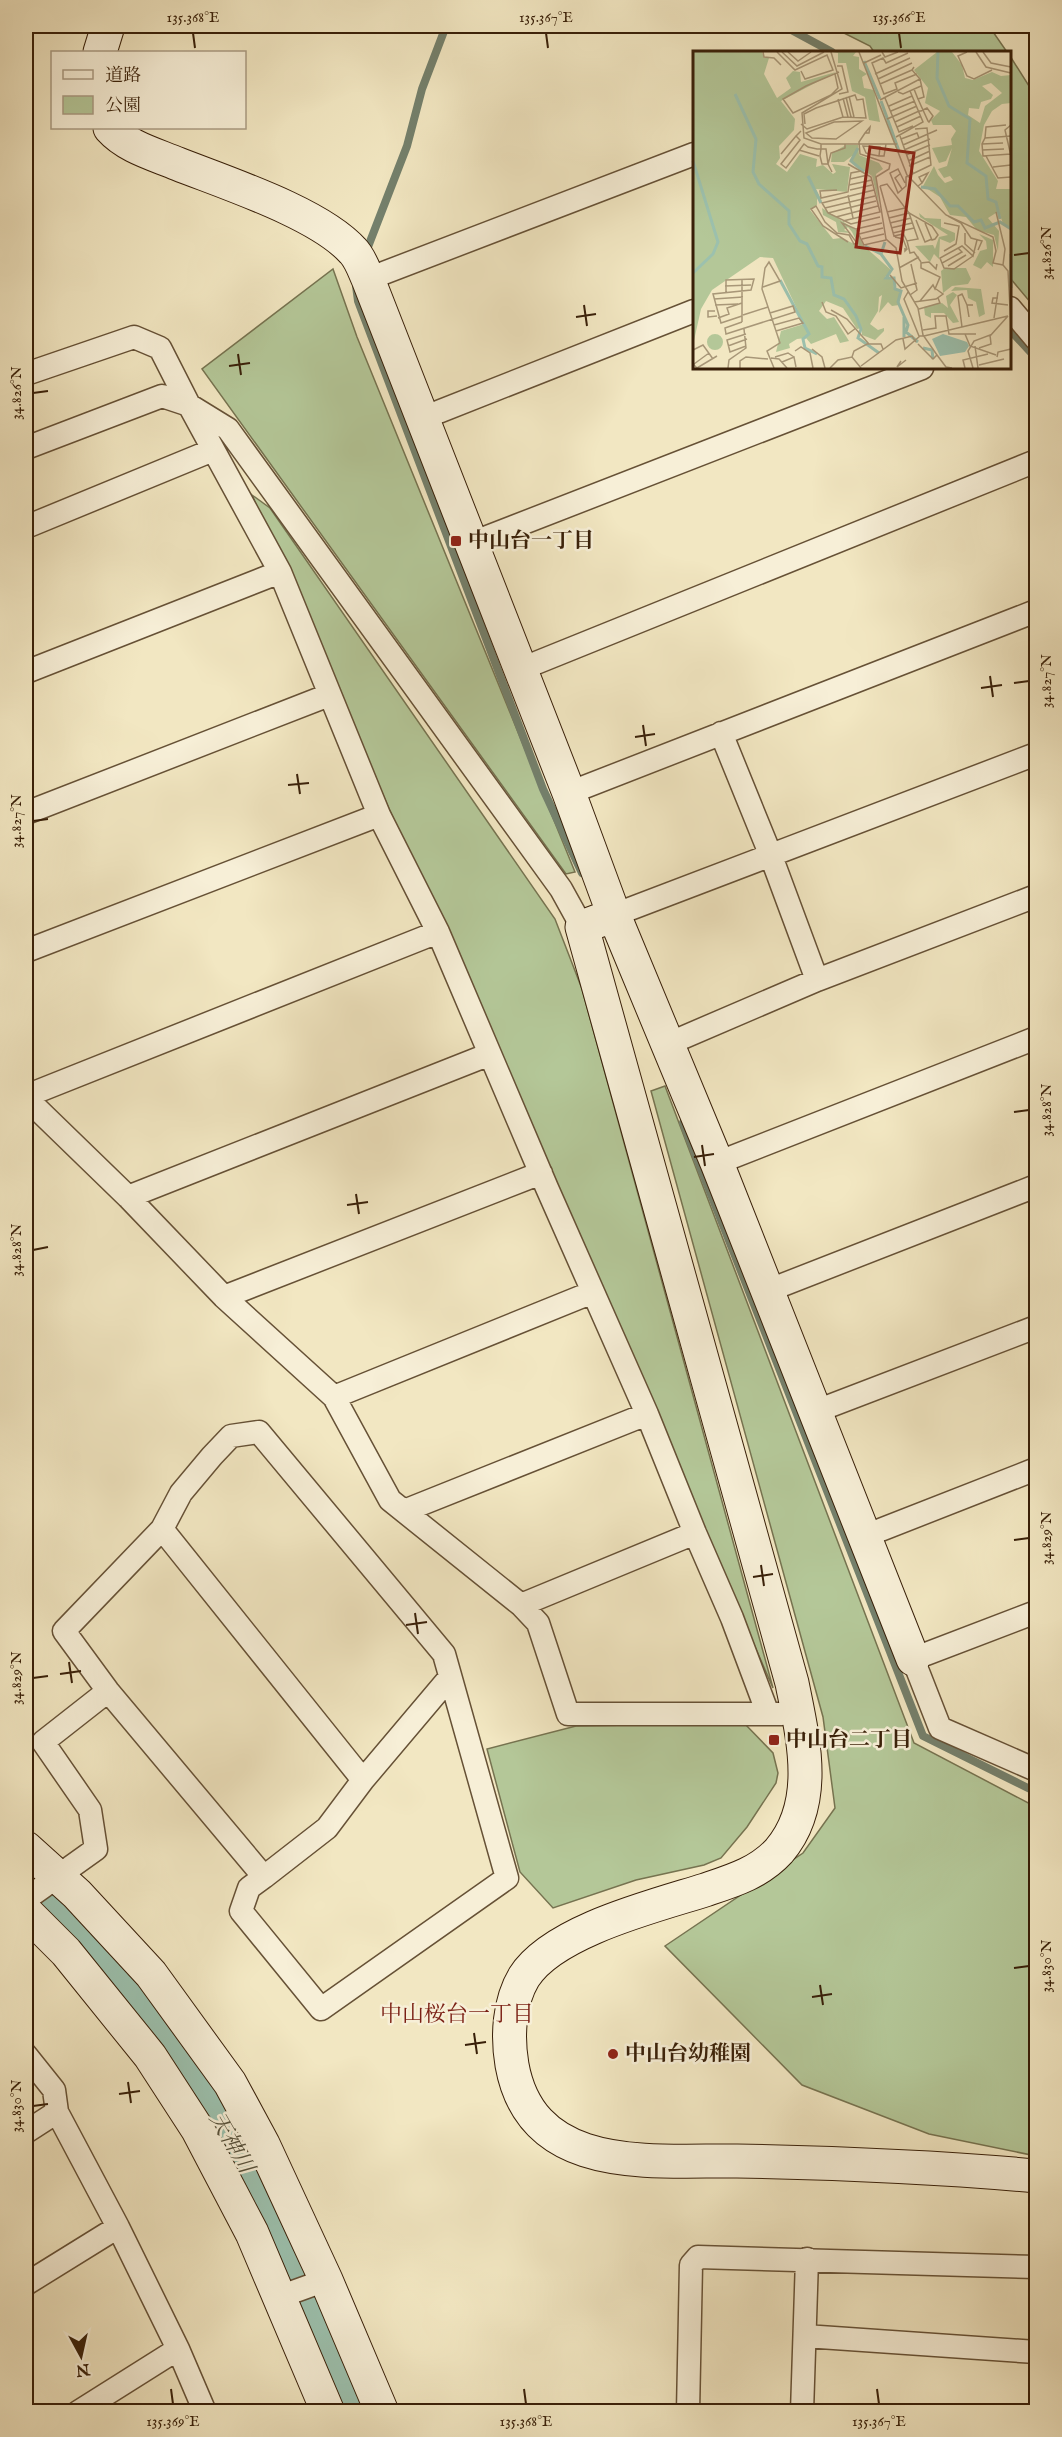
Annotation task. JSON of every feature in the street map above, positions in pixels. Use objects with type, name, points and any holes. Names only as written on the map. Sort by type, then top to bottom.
[{"type":"street","points":[[100,51],[108,26]]},
{"type":"street","points":[[111,129],[142,150],[234,186],[325,228],[354,252],[368,279],[569,793],[614,915],[717,1163],[940,1728],[1036,1770]]},
{"type":"street","points":[[368,279],[693,154]]},
{"type":"street","points":[[423,418],[693,310]]},
{"type":"street","points":[[1011,310],[1023,333]]},
{"type":"street","points":[[26,374],[134,337],[160,348],[280,572],[328,695],[379,815],[438,932],[647,1414],[694,1533],[732,1618],[783,1714],[805,1747],[806,1780],[800,1810],[792,1833],[777,1852],[756,1871],[621,1917],[573,1938],[553,1948],[525,1976],[517,1993],[509,2036],[513,2073],[526,2105],[543,2126],[569,2145],[598,2156],[633,2160],[774,2162],[982,2171],[1036,2176]]},
{"type":"street","points":[[472,543],[919,369]]},
{"type":"street","points":[[26,448],[162,396],[189,405],[228,429],[561,889],[582,927],[792,1683],[783,1714]]},
{"type":"street","points":[[26,527],[213,450]]},
{"type":"street","points":[[521,669],[1036,461]]},
{"type":"street","points":[[26,672],[280,572]]},
{"type":"street","points":[[569,793],[1036,611]]},
{"type":"street","points":[[26,813],[328,695]]},
{"type":"street","points":[[721,733],[771,856],[817,980]]},
{"type":"street","points":[[582,927],[1036,754]]},
{"type":"street","points":[[26,951],[379,815]]},
{"type":"street","points":[[668,1044],[817,980],[1036,896]]},
{"type":"street","points":[[438,932],[26,1097],[128,1197],[224,1297],[334,1396],[390,1500],[521,1605],[538,1623],[568,1714],[783,1714]]},
{"type":"street","points":[[717,1163],[1036,1038]]},
{"type":"street","points":[[128,1197],[490,1054]]},
{"type":"street","points":[[224,1297],[541,1173]]},
{"type":"street","points":[[767,1291],[1036,1186]]},
{"type":"street","points":[[334,1396],[593,1292]]},
{"type":"street","points":[[814,1412],[1036,1327]]},
{"type":"street","points":[[404,1511],[647,1414]]},
{"type":"street","points":[[264,1877],[108,1691],[64,1631],[162,1529],[181,1493],[231,1436],[259,1432],[444,1654],[507,1878],[321,2009],[241,1911],[249,1888],[264,1877],[327,1828],[363,1779],[450,1677]]},
{"type":"street","points":[[865,1536],[1036,1469]]},
{"type":"street","points":[[162,1529],[363,1779]]},
{"type":"street","points":[[521,1605],[694,1533]]},
{"type":"street","points":[[913,1659],[1036,1612]]},
{"type":"street","points":[[26,1899],[96,1849],[90,1810],[43,1742],[108,1691]]},
{"type":"street","points":[[1012,1758],[1036,1748]]},
{"type":"street","points":[[26,1848],[57,1876],[151,1974],[230,2082],[264,2144],[326,2280],[382,2412]]},
{"type":"street","points":[[26,1912],[66,1952],[150,2056],[198,2130],[252,2233],[328,2412]]},
{"type":"street","points":[[26,2055],[54,2090],[57,2112],[118,2227],[178,2349],[205,2412]]},
{"type":"street","points":[[26,2132],[57,2112]]},
{"type":"street","points":[[26,2284],[118,2227]]},
{"type":"street","points":[[688,2412],[691,2265],[698,2257],[1036,2267]]},
{"type":"street","points":[[802,2412],[807,2259]]},
{"type":"street","points":[[279,2297],[326,2280]]},
{"type":"street","points":[[805,2336],[1036,2352]]},
{"type":"street","points":[[78,2412],[178,2349]]},
{"type":"green space","points":[[830,26],[989,26],[1006,51],[873,51],[870,46]]},
{"type":"green space","points":[[1011,58],[1036,97],[1036,309],[1011,279]]},
{"type":"green space","points":[[333,269],[357,337],[575,872],[566,874],[202,369]]},
{"type":"green space","points":[[252,495],[270,508],[555,919],[582,989],[773,1688]]},
{"type":"green space","points":[[665,1086],[914,1743],[1036,1807],[1036,2156],[929,2134],[802,2085],[665,1946],[803,1853],[835,1808],[823,1717],[651,1091]]},
{"type":"green space","points":[[744,1723],[773,1753],[778,1773],[776,1783],[747,1827],[721,1858],[704,1865],[636,1880],[553,1908],[520,1872],[487,1749],[576,1726]]},
{"type":"waterway","points":[[366,252],[407,146],[422,89],[446,26]]},
{"type":"waterway","points":[[784,26],[830,51]]},
{"type":"waterway","points":[[356,286],[358,301],[543,789],[582,873]]},
{"type":"waterway","points":[[1011,331],[1036,358]]},
{"type":"waterway","points":[[683,1123],[923,1736],[1036,1792]]},
{"type":"waterway","name":"天神川","points":[[56,1905],[167,2035],[246,2166],[283,2240],[355,2412]]},
{"type":"place","name":"中山台一丁目","points":[[456,541]]},
{"type":"place","name":"中山台二丁目","points":[[774,1740]]},
{"type":"place","name":"中山台幼稚園","points":[[613,2054]]},
{"type":"district","name":"中山桜台一丁目","points":[[457,2015]]}]
